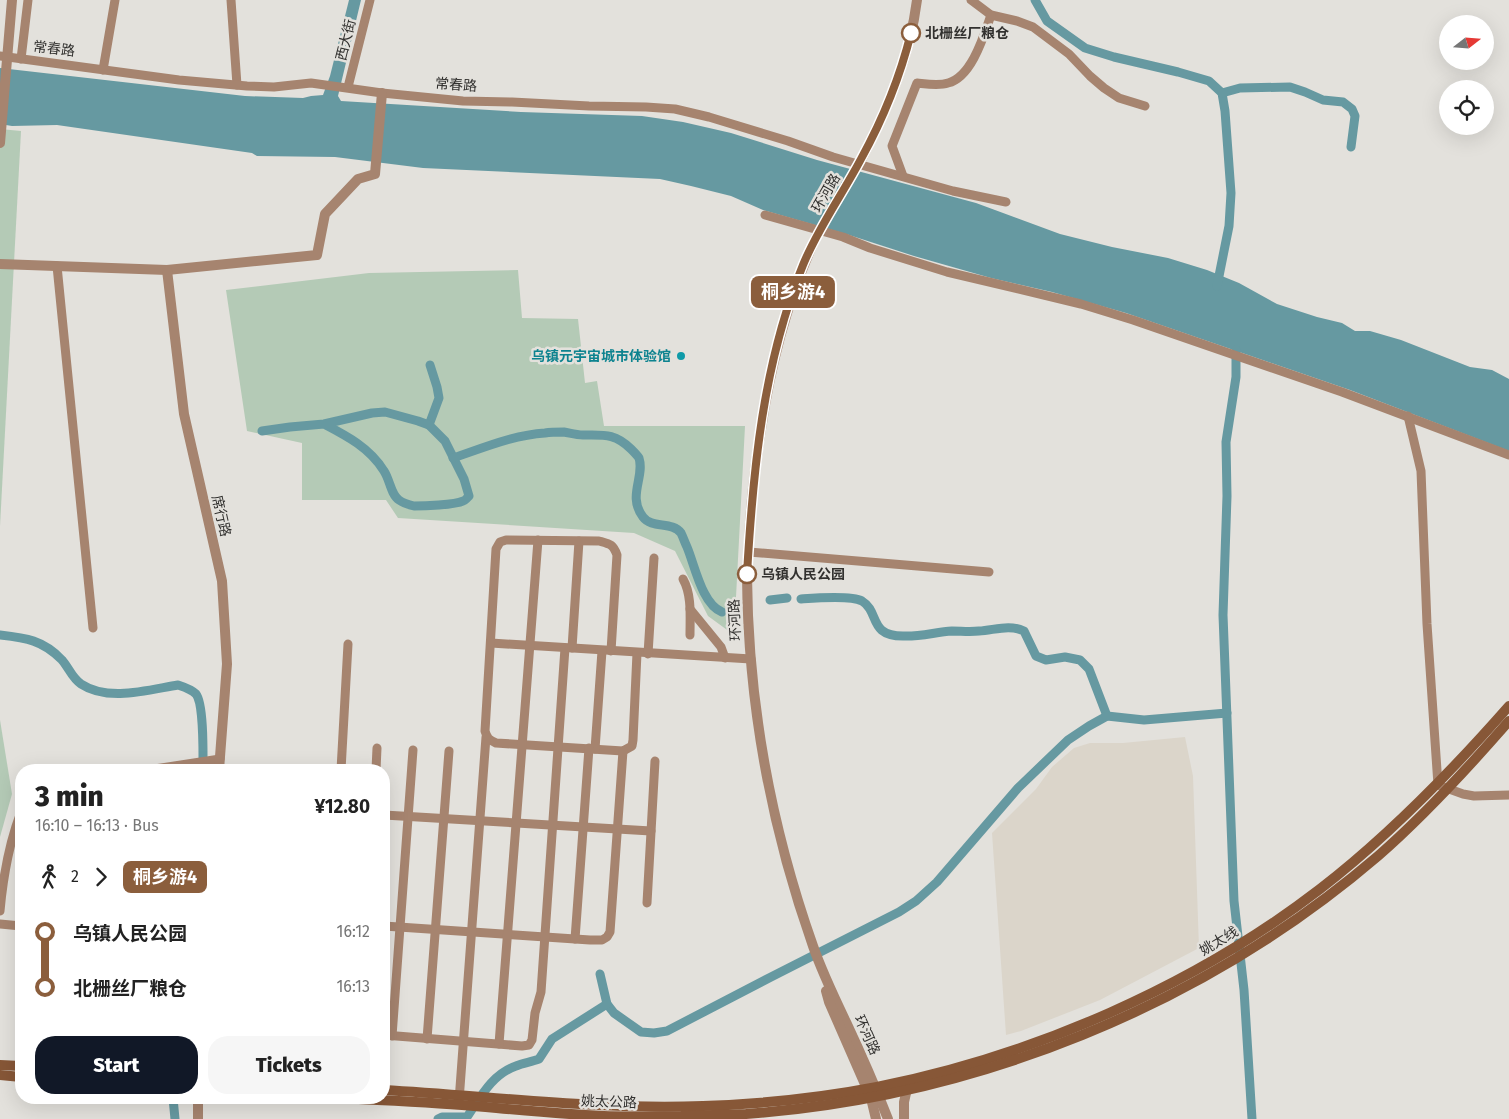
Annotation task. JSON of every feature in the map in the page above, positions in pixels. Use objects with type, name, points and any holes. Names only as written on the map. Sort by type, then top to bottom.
[{"type":"main road","name":"姚太线","points":[[873,1093],[1052,1037],[1087,1023],[1259,944],[1354,876],[1414,823],[1509,706]]},
{"type":"main road","name":"姚太线","points":[[873,1093],[907,1089],[979,1071],[1077,1038],[1142,1008],[1216,964],[1343,871],[1442,787],[1509,722]]},
{"type":"main road","points":[[0,1065],[15,1066]]},
{"type":"main road","points":[[0,1075],[15,1076]]},
{"type":"main road","name":"姚太公路","points":[[390,1091],[459,1100],[490,1108],[553,1111],[611,1106],[701,1114],[774,1102],[873,1093]]},
{"type":"main road","name":"姚太公路","points":[[390,1099],[459,1100],[500,1098],[553,1111]]},
{"type":"street","points":[[0,143],[12,0]]},
{"type":"street","points":[[21,59],[28,0]]},
{"type":"street","points":[[103,70],[115,0]]},
{"type":"street","points":[[231,0],[237,85]]},
{"type":"street","name":"西大街","points":[[346,87],[370,0]]},
{"type":"street","name":"环河路","points":[[888,1119],[873,1093],[829,1002],[773,808],[756,709],[751,660],[747,574],[758,449],[771,370],[792,296],[803,265],[817,235],[861,160],[889,103],[912,29],[917,0]]},
{"type":"street","points":[[970,0],[992,15],[1033,27],[1069,54],[1104,88],[1119,98],[1145,106]]},
{"type":"street","points":[[903,176],[892,146],[917,83],[950,83],[963,74],[976,54],[992,15]]},
{"type":"street","name":"常春路","points":[[0,56],[179,80],[274,88],[311,83],[382,93],[463,100],[589,106],[646,106],[674,109],[710,117],[811,148],[833,157],[953,191],[1006,202]]},
{"type":"street","points":[[0,264],[167,270],[316,255],[325,214],[358,178],[376,174],[382,93]]},
{"type":"street","points":[[765,215],[842,237],[879,251],[948,272],[1081,304],[1262,364],[1408,416],[1509,455]]},
{"type":"street","points":[[57,266],[93,628]]},
{"type":"street","name":"席行路","points":[[167,270],[184,414],[222,581],[227,664],[215,759],[217,764]]},
{"type":"street","points":[[1408,416],[1421,471],[1427,624],[1442,787],[1469,795],[1509,795]]},
{"type":"street","points":[[459,1100],[486,737],[496,549],[500,542],[506,540],[599,541],[610,544],[615,548],[617,555],[583,827],[575,939]]},
{"type":"street","points":[[499,1044],[538,540]]},
{"type":"street","points":[[390,1036],[529,1045],[532,1040],[535,1013],[541,992],[558,746],[578,541]]},
{"type":"street","points":[[748,552],[990,572]]},
{"type":"street","points":[[648,654],[654,558]]},
{"type":"street","points":[[683,579],[687,586],[690,609],[690,635]]},
{"type":"street","points":[[690,609],[721,647],[725,658]]},
{"type":"street","points":[[491,643],[751,660]]},
{"type":"street","points":[[341,764],[348,644]]},
{"type":"street","points":[[486,737],[496,743],[623,750],[632,746],[637,653]]},
{"type":"street","points":[[377,764],[378,748]]},
{"type":"street","points":[[390,1018],[400,928],[413,750]]},
{"type":"street","points":[[390,927],[575,939],[602,940],[607,938],[610,932],[623,750]]},
{"type":"street","points":[[427,1039],[448,751]]},
{"type":"street","points":[[192,764],[215,759]]},
{"type":"street","points":[[646,903],[655,761]]},
{"type":"street","points":[[390,815],[651,831]]},
{"type":"street","points":[[0,911],[1,894],[15,827]]},
{"type":"street","points":[[0,924],[15,925]]},
{"type":"street","points":[[904,1119],[904,1102],[907,1089]]},
{"type":"street","points":[[873,1093],[876,1119]]},
{"type":"street","points":[[198,1104],[198,1119]]},
{"type":"shaded area","points":[[1185,737],[1193,776],[1199,948],[1100,1000],[1006,1035],[992,833],[1036,789],[1052,767],[1074,748],[1090,743],[1123,743]]},
{"type":"green space","points":[[0,129],[21,131],[0,526]]},
{"type":"green space","points":[[518,270],[522,318],[578,319],[585,383],[597,381],[604,426],[745,426],[734,635],[708,616],[675,551],[634,533],[398,518],[386,500],[302,500],[302,443],[247,431],[226,290],[369,273]]},
{"type":"green space","points":[[0,720],[12,794],[0,837]]},
{"type":"water","points":[[349,0],[361,0],[338,96],[341,101],[521,112],[642,116],[683,122],[731,133],[817,160],[976,203],[1060,234],[1168,258],[1207,270],[1239,283],[1277,304],[1342,323],[1355,331],[1370,331],[1401,340],[1470,367],[1492,370],[1509,379],[1509,451],[1350,390],[1126,313],[914,256],[763,210],[731,196],[660,179],[423,168],[335,157],[257,156],[252,153],[57,125],[12,126],[0,124],[0,68],[245,96],[303,98],[323,95],[330,76]]},
{"type":"waterway","points":[[1035,0],[1047,21],[1085,48],[1209,81],[1222,93],[1231,193],[1229,226],[1217,286]]},
{"type":"waterway","points":[[1222,93],[1240,88],[1290,87],[1323,100],[1343,102],[1352,109],[1355,116],[1351,147]]},
{"type":"waterway","points":[[1236,350],[1236,377],[1226,442],[1227,496],[1223,615],[1234,901],[1244,990],[1252,1119]]},
{"type":"waterway","points":[[429,425],[439,398],[430,365]]},
{"type":"waterway","points":[[262,431],[324,424],[372,413],[385,412],[418,421],[429,425],[445,441],[464,479],[469,496],[464,501],[446,504],[414,506],[402,502],[394,495],[384,471],[372,456],[349,438],[324,424]]},
{"type":"waterway","points":[[453,458],[510,439],[533,434],[564,432],[580,435],[603,435],[620,440],[639,458],[640,472],[636,494],[638,509],[647,521],[673,527],[681,533],[704,593],[715,608],[722,612]]},
{"type":"waterway","points":[[801,599],[842,597],[857,599],[862,601],[871,611],[879,628],[892,635],[915,636],[952,631],[1007,628],[1024,631],[1036,656],[1046,660],[1065,657],[1080,660],[1089,669],[1107,716]]},
{"type":"waterway","points":[[770,600],[787,598]]},
{"type":"waterway","points":[[0,635],[34,641],[48,648],[62,660],[78,682],[92,689],[116,694],[141,692],[178,685],[192,691],[199,700],[203,764]]},
{"type":"waterway","points":[[600,974],[607,1004],[614,1013],[641,1032],[667,1031],[899,912],[916,901],[937,882],[1018,788],[1068,740],[1089,726],[1107,716],[1144,720],[1227,713]]},
{"type":"waterway","points":[[438,1119],[442,1117],[467,1117],[487,1087],[500,1075],[516,1066],[539,1059],[552,1039],[607,1004]]},
{"type":"waterway","points":[[174,1104],[175,1119]]},
{"type":"bus line","name":"桐乡游4","points":[[747,574],[758,444],[771,370],[783,324],[803,265],[817,235],[861,160],[889,103],[911,33]]},
{"type":"place","name":"北栅丝厂粮仓","points":[[911,33]]},
{"type":"place","name":"乌镇元宇宙城市体验馆","points":[[681,356]]},
{"type":"place","name":"乌镇人民公园","points":[[747,574]]}]
